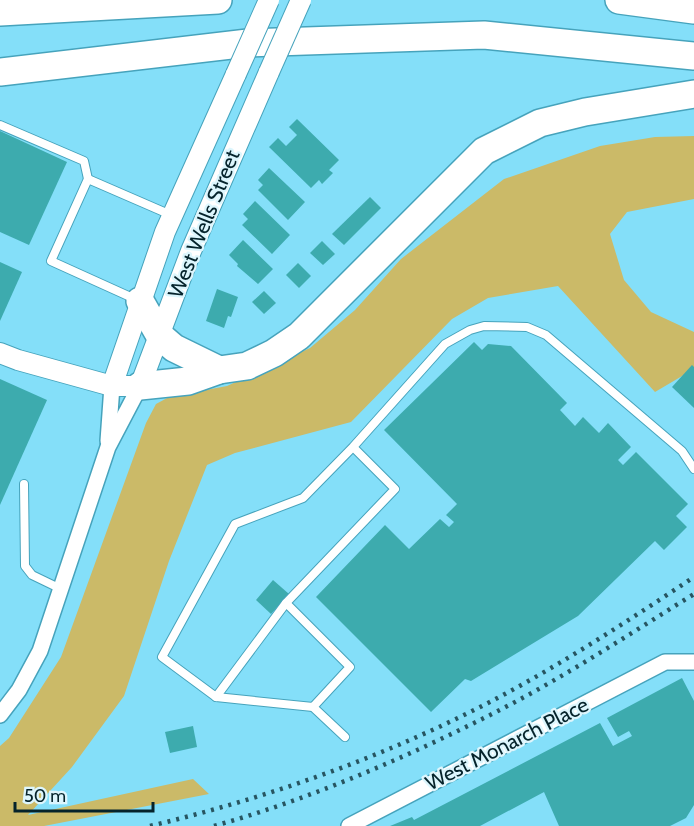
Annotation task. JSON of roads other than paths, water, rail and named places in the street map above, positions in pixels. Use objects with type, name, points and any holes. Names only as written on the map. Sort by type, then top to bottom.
[{"type":"highway","points":[[0,12],[218,0]]},
{"type":"highway","points":[[619,0],[694,10]]},
{"type":"highway","points":[[0,72],[248,43],[484,35],[694,56]]},
{"type":"highway","points":[[140,386],[188,381],[219,369],[247,366],[274,353],[299,336],[484,151],[540,123],[585,112],[694,94]]},
{"type":"highway","points":[[140,302],[160,336],[174,348],[219,369]]},
{"type":"street","name":"West Wells Street","points":[[108,447],[112,386],[140,302],[172,216],[269,0]]},
{"type":"street","name":"West Wells Street","points":[[0,715],[14,698],[35,661],[108,447],[140,386],[191,251],[301,0]]},
{"type":"street","points":[[0,353],[112,386],[140,386]]},
{"type":"street","name":"West Monarch Place","points":[[349,826],[665,662],[694,662]]},
{"type":"lane","points":[[0,125],[84,161],[88,179],[51,261],[140,302]]},
{"type":"lane","points":[[88,179],[172,216]]},
{"type":"lane","points":[[345,737],[313,707],[216,697],[162,657],[235,524],[303,498],[353,447],[446,344],[470,330],[484,326],[527,327],[546,335],[682,451],[694,468]]},
{"type":"lane","points":[[216,697],[286,603],[395,489],[353,447]]},
{"type":"lane","points":[[24,484],[25,566],[32,575],[61,589]]},
{"type":"lane","points":[[286,603],[350,667],[313,707]]},
{"type":"railway","points":[[150,826],[237,803],[323,775],[448,723],[515,689],[694,577]]},
{"type":"railway","points":[[214,826],[286,803],[357,776],[460,730],[595,656],[694,594]]}]
